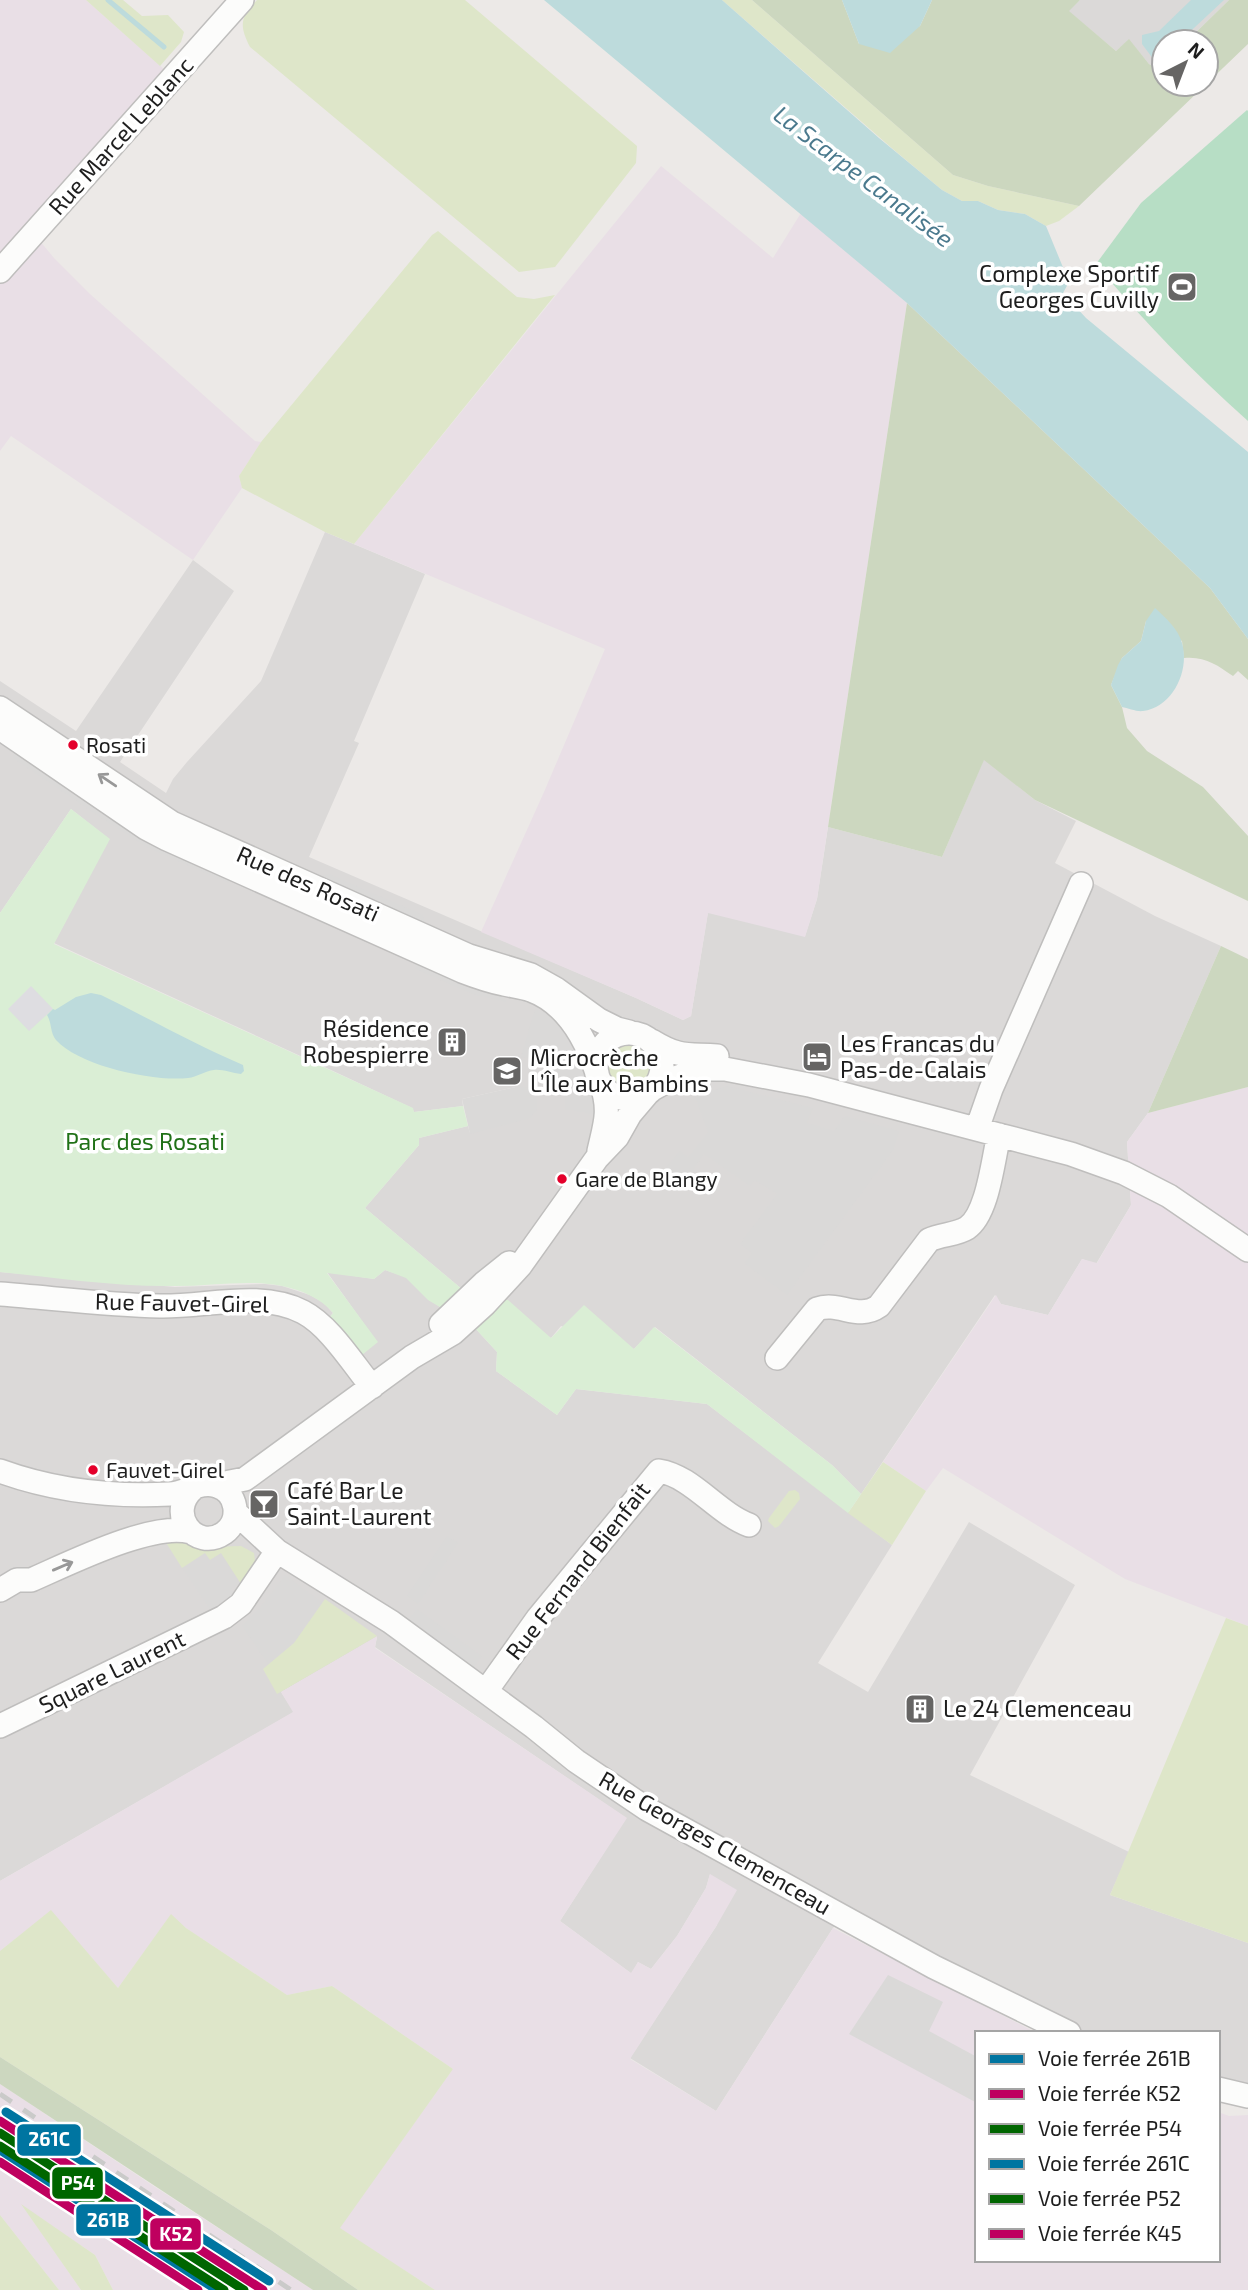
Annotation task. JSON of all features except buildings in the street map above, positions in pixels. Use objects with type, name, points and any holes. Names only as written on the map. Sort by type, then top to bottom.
[{"type":"street","name":"Rue Marcel Leblanc","points":[[0,271],[242,0]]},
{"type":"street","name":"Rue des Rosati","points":[[0,708],[172,823],[469,956],[531,975],[599,1020],[629,1032]]},
{"type":"street","name":"Rue des Rosati","points":[[0,728],[146,828],[167,839],[462,971],[487,980],[526,988],[559,1008],[579,1031],[606,1099],[608,1115],[597,1158]]},
{"type":"street","points":[[777,1358],[817,1309],[832,1306],[857,1313],[873,1310],[879,1306],[929,1240],[961,1231],[975,1222],[983,1203],[991,1089],[1081,884]]},
{"type":"street","points":[[810,1085],[734,1058],[682,1056],[667,1051],[644,1035],[629,1032],[618,1034],[605,1043],[597,1057],[599,1078],[612,1094],[623,1098],[633,1099],[682,1075],[709,1069],[741,1072],[810,1085],[1071,1154],[1124,1173],[1168,1196],[1248,1250]]},
{"type":"street","points":[[0,1487],[44,1485],[118,1494],[177,1493],[245,1479],[412,1357],[453,1333],[511,1277],[565,1206],[597,1158],[617,1138],[630,1114],[660,1078],[663,1063],[652,1041]]},
{"type":"street","name":"Rue Fauvet-Girel","points":[[0,1294],[143,1305],[175,1306],[241,1301],[289,1306],[312,1317],[324,1328],[372,1387]]},
{"type":"street","points":[[0,1471],[44,1485]]},
{"type":"street","name":"Rue Fernand Bienfait","points":[[486,1691],[538,1618],[659,1471],[673,1473],[728,1515],[749,1525]]},
{"type":"street","points":[[219,1536],[229,1528],[245,1479]]},
{"type":"street","points":[[189,1529],[182,1516],[186,1497],[205,1487],[226,1490],[233,1500],[235,1510],[277,1551]]},
{"type":"street","points":[[118,1494],[165,1512],[206,1538],[219,1536],[277,1551]]},
{"type":"street","points":[[0,1590],[17,1580],[31,1580],[143,1535],[189,1529]]},
{"type":"street","name":"Square Laurent","points":[[0,1727],[224,1617],[241,1604],[277,1551]]},
{"type":"street","name":"Rue Georges Clemenceau","points":[[277,1551],[391,1622],[576,1761],[662,1817],[934,1967],[1065,2031]]},
{"type":"street","points":[[1220,2089],[1248,2096]]},
{"type":"shaded area","points":[[0,0],[86,0],[174,78],[34,234],[90,294],[255,441],[261,442],[239,476],[242,488],[193,560],[11,436],[0,451]]},
{"type":"shaded area","points":[[1080,0],[1229,0],[1200,28],[1150,28],[1150,65],[1129,40],[1116,51],[1068,11]]},
{"type":"shaded area","points":[[661,166],[773,258],[801,213],[907,303],[817,899],[805,937],[708,913],[691,1016],[683,1020],[481,932],[605,649],[354,544]]},
{"type":"shaded area","points":[[325,532],[425,574],[354,741],[359,743],[309,857],[683,1020],[691,1016],[708,912],[805,936],[817,899],[828,827],[942,857],[984,759],[1035,800],[1076,821],[1055,863],[1155,916],[1221,946],[1148,1113],[1127,1142],[1131,1205],[1096,1264],[1082,1259],[1048,1315],[1001,1304],[995,1295],[861,1494],[832,1465],[655,1327],[634,1349],[561,1326],[551,1338],[475,1300],[365,1208],[419,1145],[419,1138],[468,1126],[470,1133],[525,1087],[462,1099],[463,1106],[414,1112],[412,1108],[54,943],[109,839],[71,809],[0,913],[0,681],[76,731],[193,560],[234,591],[120,762],[166,793],[187,762],[261,681]]},
{"type":"shaded area","points":[[13,740],[222,868],[229,883],[146,847],[91,811],[13,758]]},
{"type":"shaded area","points":[[329,874],[423,915],[428,933],[326,887],[323,876]]},
{"type":"shaded area","points":[[410,947],[499,988],[506,1002],[472,994],[416,969]]},
{"type":"shaded area","points":[[31,986],[53,1009],[29,1031],[8,1009]]},
{"type":"shaded area","points":[[535,1009],[558,1017],[580,1051],[585,1079],[597,1106],[598,1115],[565,1109],[565,1094],[560,1081],[549,1068],[521,1057]]},
{"type":"shaded area","points":[[520,1086],[530,1088],[537,1096],[537,1109],[532,1116],[470,1134],[462,1099]]},
{"type":"shaded area","points":[[727,1086],[813,1108],[807,1123],[834,1131],[845,1116],[899,1131],[893,1150],[787,1295],[744,1263],[752,1253],[740,1244],[777,1194],[755,1180],[750,1186],[704,1154],[682,1186],[663,1174],[680,1151],[688,1157],[708,1132],[695,1096]]},
{"type":"shaded area","points":[[1248,1087],[1248,1626],[1125,1579],[943,1468],[926,1491],[883,1462],[996,1295],[1001,1304],[1048,1315],[1082,1259],[1097,1263],[1131,1205],[1127,1142],[1148,1113]]},
{"type":"shaded area","points":[[385,1270],[406,1277],[429,1300],[474,1327],[497,1352],[496,1371],[557,1415],[576,1389],[707,1404],[892,1545],[818,1663],[868,1692],[969,1522],[1075,1585],[970,1775],[1129,1852],[1110,1895],[1248,1943],[1248,2096],[1220,2089],[1220,2031],[1065,2031],[843,1917],[833,1928],[716,2111],[630,2058],[717,1925],[710,1874],[706,1888],[677,1936],[651,1969],[638,1962],[632,1974],[560,1921],[626,1818],[375,1647],[377,1637],[281,1692],[294,1712],[0,1881],[0,1272],[175,1287],[265,1284],[282,1286],[310,1295],[324,1303],[333,1313],[328,1319],[377,1342],[327,1272],[374,1279]]},
{"type":"shaded area","points":[[447,1536],[458,1543],[418,1604],[407,1596]]},
{"type":"shaded area","points":[[205,1552],[221,1553],[240,1583],[231,1589],[234,1595],[210,1610],[182,1568]]},
{"type":"shaded area","points":[[285,1575],[323,1603],[294,1643],[268,1664],[242,1626]]},
{"type":"shaded area","points":[[417,1609],[482,1656],[474,1668],[408,1620]]},
{"type":"shaded area","points":[[377,1636],[375,1648],[627,1818],[560,1921],[631,1973],[638,1962],[651,1969],[677,1936],[706,1888],[710,1874],[737,1890],[630,2059],[716,2111],[833,1928],[1033,2031],[975,2031],[975,2262],[1220,2262],[1220,2113],[1229,2116],[1248,2115],[1248,2290],[435,2290],[339,2228],[453,2069],[332,1986],[287,1995],[186,1928],[171,1915],[118,1988],[51,1911],[0,1951],[0,1881],[293,1712],[281,1692]]},
{"type":"shaded area","points":[[888,1975],[943,2002],[929,2031],[975,2056],[975,2102],[849,2034]]},
{"type":"shaded area","points":[[0,2084],[313,2290],[113,2290],[95,2255],[23,2206],[81,2290],[59,2290],[0,2215]]},
{"type":"green space","points":[[86,0],[123,0],[142,16],[168,15],[184,32],[181,42],[160,66]]},
{"type":"green space","points":[[257,0],[465,0],[637,146],[636,163],[555,267],[519,272],[250,47],[243,22]]},
{"type":"green space","points":[[722,0],[752,0],[953,175],[988,186],[1079,206],[1059,221],[1046,226],[1025,214],[998,210],[978,201],[962,201],[942,190]]},
{"type":"green space","points":[[752,0],[842,0],[859,44],[920,26],[932,0],[1080,0],[1069,11],[1116,51],[1129,39],[1150,65],[1150,98],[1192,98],[1079,206],[988,186],[953,175]]},
{"type":"green space","points":[[1229,0],[1248,0],[1248,44],[1220,71],[1220,28],[1200,28]]},
{"type":"green space","name":"Complexe Sportif Georges Cuvilly","points":[[1247,110],[1248,421],[1169,346],[1096,264],[1141,203]]},
{"type":"green space","points":[[438,231],[517,297],[534,299],[555,295],[354,544],[325,532],[242,488],[239,476],[261,442]]},
{"type":"green space","points":[[907,303],[1210,588],[1248,639],[1248,680],[1238,671],[1233,676],[1205,660],[1184,658],[1182,641],[1146,621],[1141,641],[1122,658],[1111,685],[1122,707],[1127,728],[1147,751],[1203,787],[1248,836],[1248,901],[1035,800],[984,760],[942,857],[828,827]]},
{"type":"green space","name":"Parc des Rosati","points":[[71,809],[110,839],[54,944],[413,1108],[414,1112],[463,1106],[468,1126],[419,1138],[419,1145],[365,1208],[475,1300],[508,1300],[551,1338],[584,1305],[634,1349],[654,1327],[832,1465],[861,1494],[848,1513],[707,1404],[576,1389],[557,1415],[496,1371],[497,1352],[474,1327],[428,1300],[406,1278],[385,1270],[374,1279],[327,1273],[378,1342],[357,1359],[328,1319],[333,1313],[310,1295],[289,1288],[256,1283],[132,1285],[0,1272],[0,913]]},
{"type":"green space","points":[[1221,946],[1248,959],[1248,1087],[1148,1113]]},
{"type":"green space","points":[[629,1044],[645,1050],[651,1066],[645,1082],[629,1088],[613,1082],[607,1066],[613,1050]]},
{"type":"green space","points":[[883,1462],[926,1491],[892,1545],[848,1513]]},
{"type":"green space","points":[[795,1490],[800,1499],[775,1528],[768,1521],[769,1518],[789,1491]]},
{"type":"green space","points":[[175,1539],[208,1547],[241,1546],[254,1553],[256,1569],[243,1587],[221,1553],[210,1560],[205,1553],[182,1568],[165,1541]]},
{"type":"green space","points":[[325,1599],[377,1636],[277,1694],[263,1669],[294,1643]]},
{"type":"green space","points":[[1226,1618],[1248,1626],[1248,1943],[1110,1895]]},
{"type":"green space","points":[[51,1910],[118,1988],[171,1914],[186,1928],[287,1995],[332,1986],[453,2069],[340,2228],[435,2290],[358,2290],[271,2230],[0,2057],[0,1951]]},
{"type":"green space","points":[[0,2057],[271,2230],[358,2290],[313,2290],[0,2084]]},
{"type":"green space","points":[[21,2204],[95,2255],[113,2290],[81,2290]]},
{"type":"green space","points":[[0,2215],[59,2290],[0,2290]]},
{"type":"water","name":"La Scarpe Canalisée","points":[[544,0],[722,0],[942,190],[962,201],[978,201],[998,210],[1025,214],[1046,226],[1069,282],[1063,293],[1086,318],[1248,452],[1248,639],[1210,588],[907,303]]},
{"type":"water","points":[[842,0],[932,0],[920,26],[890,53],[859,44]]},
{"type":"water","points":[[1191,0],[1224,0],[1194,28],[1162,28]]},
{"type":"water","points":[[1150,33],[1150,55],[1142,44],[1142,35]]},
{"type":"water","points":[[1155,608],[1180,638],[1184,654],[1181,675],[1171,695],[1154,708],[1141,711],[1122,707],[1111,685],[1122,658],[1141,641],[1146,621]]},
{"type":"water","points":[[91,993],[101,995],[243,1065],[244,1071],[241,1074],[214,1070],[174,1079],[137,1075],[99,1065],[82,1057],[56,1040],[47,1015],[76,997]]},
{"type":"waterway","points":[[108,0],[164,47]]},
{"type":"railway","points":[[0,2094],[291,2290]]},
{"type":"rail line","name":"261C","points":[[6,2112],[269,2281]]},
{"type":"rail line","name":"K52","points":[[0,2121],[263,2290]]},
{"type":"rail line","name":"P54","points":[[0,2133],[244,2290]]},
{"type":"rail line","name":"P52","points":[[0,2146],[224,2290]]},
{"type":"rail line","name":"261B","points":[[0,2150],[217,2290]]},
{"type":"rail line","name":"K45","points":[[0,2162],[198,2290]]},
{"type":"place","name":"Complexe Sportif Georges Cuvilly","points":[[1182,287]]},
{"type":"place","name":"Rosati","points":[[73,745]]},
{"type":"place","name":"Résidence Robespierre","points":[[452,1042]]},
{"type":"place","name":"Les Francas du Pas-de-Calais","points":[[817,1057]]},
{"type":"place","name":"Microcrèche L’Île aux Bambins","points":[[507,1071]]},
{"type":"place","name":"Gare de Blangy","points":[[562,1179]]},
{"type":"place","name":"Fauvet-Girel","points":[[93,1470]]},
{"type":"place","name":"Café Bar Le Saint-Laurent","points":[[264,1504]]},
{"type":"place","name":"Le 24 Clemenceau","points":[[920,1709]]}]
